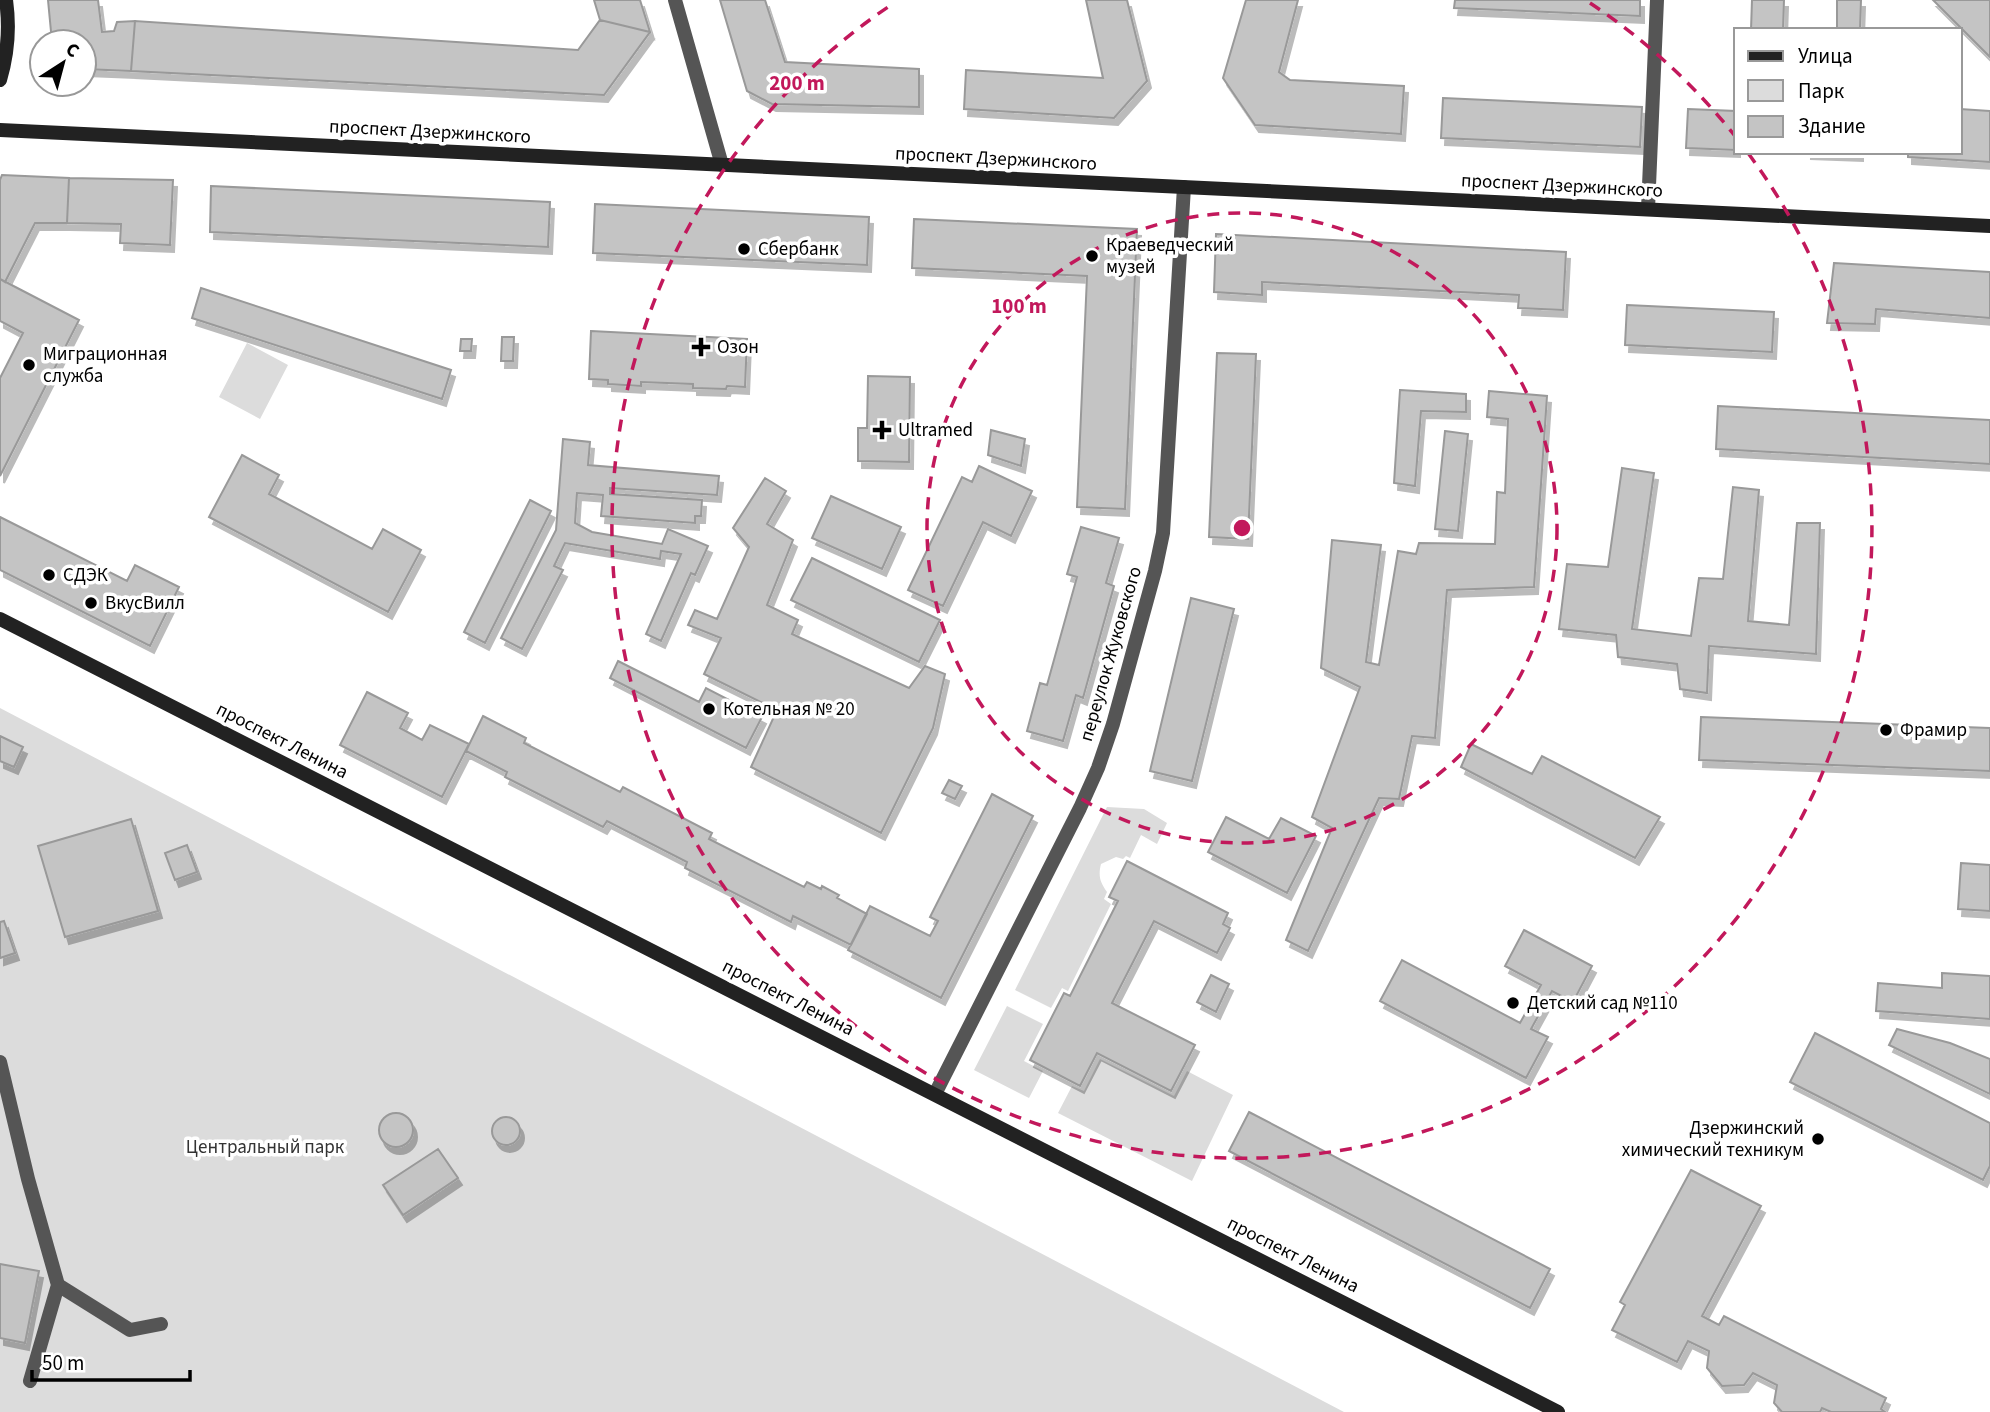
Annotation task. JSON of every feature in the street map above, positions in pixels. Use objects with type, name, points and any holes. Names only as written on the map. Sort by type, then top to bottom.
[{"type":"main road","points":[[0,80],[9,24],[6,0]]},
{"type":"main road","name":"проспект Дзержинского","points":[[0,130],[1990,226]]},
{"type":"main road","name":"проспект Ленина","points":[[0,619],[1558,1412]]},
{"type":"street","points":[[675,0],[722,165]]},
{"type":"street","points":[[1648,209],[1657,0]]},
{"type":"street","name":"переулок Жуковского","points":[[935,1094],[1080,808],[1098,768],[1121,698],[1163,533],[1184,187]]},
{"type":"street","points":[[0,1062],[28,1179],[58,1285],[30,1381]]},
{"type":"street","points":[[58,1285],[130,1330],[161,1324]]},
{"type":"green space","points":[[247,343],[288,365],[260,419],[219,397]]},
{"type":"green space","name":"Центральный парк","points":[[0,708],[1344,1412],[0,1412]]},
{"type":"green space","points":[[1107,807],[1144,809],[1167,823],[1157,844],[1141,835],[1130,858],[1116,857],[1101,864],[1100,879],[1107,892],[1104,899],[1111,904],[1068,991],[1062,988],[1051,1008],[1015,990]]},
{"type":"green space","points":[[1007,1006],[1043,1024],[1024,1061],[1043,1071],[1029,1098],[974,1070]]},
{"type":"green space","points":[[1100,1059],[1174,1096],[1187,1071],[1233,1095],[1192,1181],[1058,1113],[1072,1086],[1084,1091]]},
{"type":"building","points":[[48,0],[98,0],[102,32],[114,31],[117,22],[135,21],[131,71],[98,70],[98,28],[51,28]]},
{"type":"building","points":[[594,0],[640,0],[650,32],[600,20]]},
{"type":"building","points":[[720,0],[765,0],[785,62],[919,69],[919,107],[772,104],[747,91]]},
{"type":"building","points":[[1086,0],[1127,0],[1147,81],[1114,118],[964,109],[966,70],[1103,78]]},
{"type":"building","points":[[1246,0],[1298,0],[1279,72],[1290,80],[1404,86],[1401,134],[1255,125],[1223,78]]},
{"type":"building","points":[[1455,0],[1640,0],[1640,16],[1454,8]]},
{"type":"building","points":[[1752,0],[1784,0],[1783,28],[1751,28]]},
{"type":"building","points":[[1837,0],[1861,0],[1860,28],[1837,28]]},
{"type":"building","points":[[1933,0],[1990,0],[1990,57],[1962,28]]},
{"type":"building","points":[[600,20],[650,32],[604,95],[131,71],[135,21],[578,50]]},
{"type":"building","points":[[1443,98],[1642,107],[1640,147],[1441,138]]},
{"type":"building","points":[[1688,109],[1734,111],[1734,150],[1686,148]]},
{"type":"building","points":[[1962,109],[1990,111],[1990,162],[1908,157],[1908,154],[1962,154]]},
{"type":"building","points":[[2,175],[69,178],[67,223],[35,223],[5,282],[0,279]]},
{"type":"building","points":[[69,178],[173,180],[170,245],[120,243],[121,224],[67,223]]},
{"type":"building","points":[[211,186],[550,202],[548,247],[210,232]]},
{"type":"building","points":[[595,204],[869,217],[867,265],[593,253]]},
{"type":"building","points":[[914,219],[1137,229],[1125,509],[1077,507],[1087,276],[912,268]]},
{"type":"building","points":[[1216,234],[1566,252],[1563,310],[1518,308],[1519,295],[1262,282],[1262,295],[1214,292]]},
{"type":"building","points":[[1834,263],[1990,272],[1990,318],[1876,309],[1875,324],[1827,323]]},
{"type":"building","points":[[0,279],[79,320],[0,476],[0,378],[23,333],[0,321]]},
{"type":"building","points":[[201,288],[451,370],[442,399],[192,318]]},
{"type":"building","points":[[1627,305],[1774,312],[1772,352],[1625,345]]},
{"type":"building","points":[[591,331],[747,339],[745,387],[693,388],[693,384],[641,382],[641,386],[608,384],[608,380],[589,379]]},
{"type":"building","points":[[502,337],[514,337],[513,361],[501,361]]},
{"type":"building","points":[[461,339],[472,339],[471,351],[460,351]]},
{"type":"building","points":[[1217,353],[1256,354],[1248,539],[1209,537]]},
{"type":"building","points":[[868,376],[910,377],[909,462],[858,461],[858,428],[867,428]]},
{"type":"building","points":[[1400,390],[1466,394],[1466,412],[1421,411],[1415,486],[1394,483]]},
{"type":"building","points":[[1489,391],[1547,396],[1534,587],[1447,590],[1435,738],[1412,736],[1399,799],[1379,798],[1308,951],[1286,940],[1332,828],[1312,817],[1360,687],[1321,668],[1332,540],[1381,545],[1366,662],[1379,665],[1398,551],[1416,554],[1419,543],[1495,544],[1497,492],[1505,493],[1508,419],[1487,417]]},
{"type":"building","points":[[1718,406],[1990,420],[1990,464],[1716,449]]},
{"type":"building","points":[[991,430],[1025,439],[1021,466],[988,455]]},
{"type":"building","points":[[1445,431],[1468,434],[1458,531],[1435,529]]},
{"type":"building","points":[[563,439],[590,442],[588,465],[719,476],[717,495],[610,488],[610,494],[702,500],[701,516],[695,516],[695,523],[601,516],[603,495],[577,493],[575,523],[592,532],[662,544],[668,529],[708,546],[695,575],[691,573],[661,641],[646,634],[681,554],[661,551],[660,559],[565,543],[554,566],[563,570],[522,649],[501,638],[556,530]]},
{"type":"building","points":[[242,455],[279,475],[269,494],[372,549],[383,529],[421,550],[388,612],[209,517]]},
{"type":"building","points":[[979,466],[1032,491],[1011,536],[983,522],[943,606],[908,590],[962,477],[972,482]]},
{"type":"building","points":[[1622,468],[1654,473],[1632,629],[1691,636],[1699,578],[1723,579],[1733,487],[1759,490],[1748,621],[1789,625],[1797,523],[1820,523],[1816,654],[1709,646],[1707,693],[1680,689],[1677,664],[1618,657],[1616,635],[1559,629],[1567,564],[1608,567]]},
{"type":"building","points":[[765,478],[786,491],[767,524],[793,540],[767,605],[798,620],[792,634],[909,688],[925,666],[945,674],[933,728],[881,833],[751,767],[777,710],[704,674],[721,638],[688,625],[695,610],[717,619],[749,547],[733,528]]},
{"type":"building","points":[[831,496],[901,527],[882,569],[812,538]]},
{"type":"building","points":[[530,500],[551,511],[485,643],[464,632]]},
{"type":"building","points":[[0,517],[127,581],[135,565],[179,587],[150,646],[0,570]]},
{"type":"building","points":[[1081,527],[1119,538],[1106,583],[1114,586],[1083,698],[1076,695],[1063,741],[1027,731],[1040,683],[1047,685],[1077,577],[1067,574]]},
{"type":"building","points":[[812,558],[940,620],[919,662],[791,600]]},
{"type":"building","points":[[1191,598],[1234,609],[1192,781],[1150,771]]},
{"type":"building","name":"Котельная № 20","points":[[618,661],[699,702],[706,688],[762,717],[746,748],[610,678]]},
{"type":"building","points":[[367,692],[408,713],[400,728],[422,740],[430,725],[469,744],[442,797],[340,745]]},
{"type":"building","points":[[483,716],[526,738],[524,743],[620,792],[623,787],[712,833],[709,839],[804,887],[807,882],[839,895],[837,898],[867,914],[851,945],[793,916],[791,922],[685,868],[687,862],[607,821],[603,827],[505,777],[507,772],[466,751]]},
{"type":"building","points":[[1701,717],[1990,728],[1990,771],[1699,760]]},
{"type":"building","points":[[0,736],[23,747],[14,767],[0,761]]},
{"type":"building","points":[[1471,744],[1532,774],[1542,756],[1660,817],[1635,858],[1461,767]]},
{"type":"building","points":[[949,780],[962,786],[955,799],[942,793]]},
{"type":"building","points":[[992,794],[1033,816],[941,998],[848,950],[870,906],[930,936],[938,921],[930,917]]},
{"type":"building","points":[[1226,817],[1269,839],[1281,818],[1316,836],[1287,893],[1208,852]]},
{"type":"building","points":[[131,819],[158,911],[65,937],[38,846]]},
{"type":"building","points":[[187,845],[197,872],[175,880],[165,853]]},
{"type":"building","points":[[1127,861],[1228,913],[1223,924],[1230,928],[1217,953],[1154,921],[1112,1003],[1195,1045],[1171,1091],[1097,1053],[1080,1086],[1030,1060],[1064,993],[1070,996],[1118,901],[1109,897]]},
{"type":"building","points":[[1961,863],[1990,865],[1990,911],[1958,909]]},
{"type":"building","points":[[4,921],[15,953],[0,958],[0,922]]},
{"type":"building","points":[[1524,930],[1592,966],[1573,1002],[1552,991],[1531,1029],[1548,1037],[1526,1078],[1380,1001],[1402,960],[1520,1023],[1541,985],[1505,966]]},
{"type":"building","points":[[1942,973],[1990,976],[1990,1019],[1876,1011],[1878,983],[1942,988]]},
{"type":"building","points":[[1211,975],[1229,984],[1216,1012],[1197,1002]]},
{"type":"building","points":[[1897,1029],[1950,1043],[1990,1059],[1990,1094],[1889,1045]]},
{"type":"building","points":[[1815,1033],[1990,1123],[1990,1166],[1983,1180],[1790,1082]]},
{"type":"building","points":[[1249,1112],[1550,1269],[1530,1308],[1229,1151]]},
{"type":"building","points":[[396,1113],[408,1118],[413,1130],[408,1142],[396,1147],[384,1142],[379,1130],[384,1118]]},
{"type":"building","points":[[506,1117],[516,1121],[520,1131],[516,1141],[506,1145],[496,1141],[492,1131],[496,1121]]},
{"type":"building","points":[[438,1149],[458,1178],[403,1215],[383,1185]]},
{"type":"building","points":[[1691,1170],[1761,1206],[1702,1316],[1719,1325],[1724,1316],[1886,1398],[1881,1409],[1885,1412],[1831,1412],[1822,1408],[1820,1412],[1782,1412],[1774,1403],[1777,1385],[1753,1373],[1744,1385],[1722,1386],[1707,1368],[1709,1351],[1688,1341],[1677,1362],[1612,1330],[1625,1305],[1620,1302]]},
{"type":"building","points":[[0,1264],[39,1271],[25,1343],[0,1338]]},
{"type":"place","name":"Сбербанк","points":[[744,249]]},
{"type":"place","name":"Краеведческий музей","points":[[1092,256]]},
{"type":"place","name":"Озон","points":[[701,347]]},
{"type":"place","name":"Миграционная служба","points":[[29,365]]},
{"type":"place","name":"Ultramed","points":[[882,430]]},
{"type":"place","name":"СДЭК","points":[[49,575]]},
{"type":"place","name":"ВкусВилл","points":[[91,603]]},
{"type":"place","name":"Котельная № 20","points":[[709,709]]},
{"type":"place","name":"Фрамир","points":[[1886,730]]},
{"type":"place","name":"Детский сад №110","points":[[1513,1003]]},
{"type":"place","name":"Дзержинский химический техникум","points":[[1818,1139]]}]
